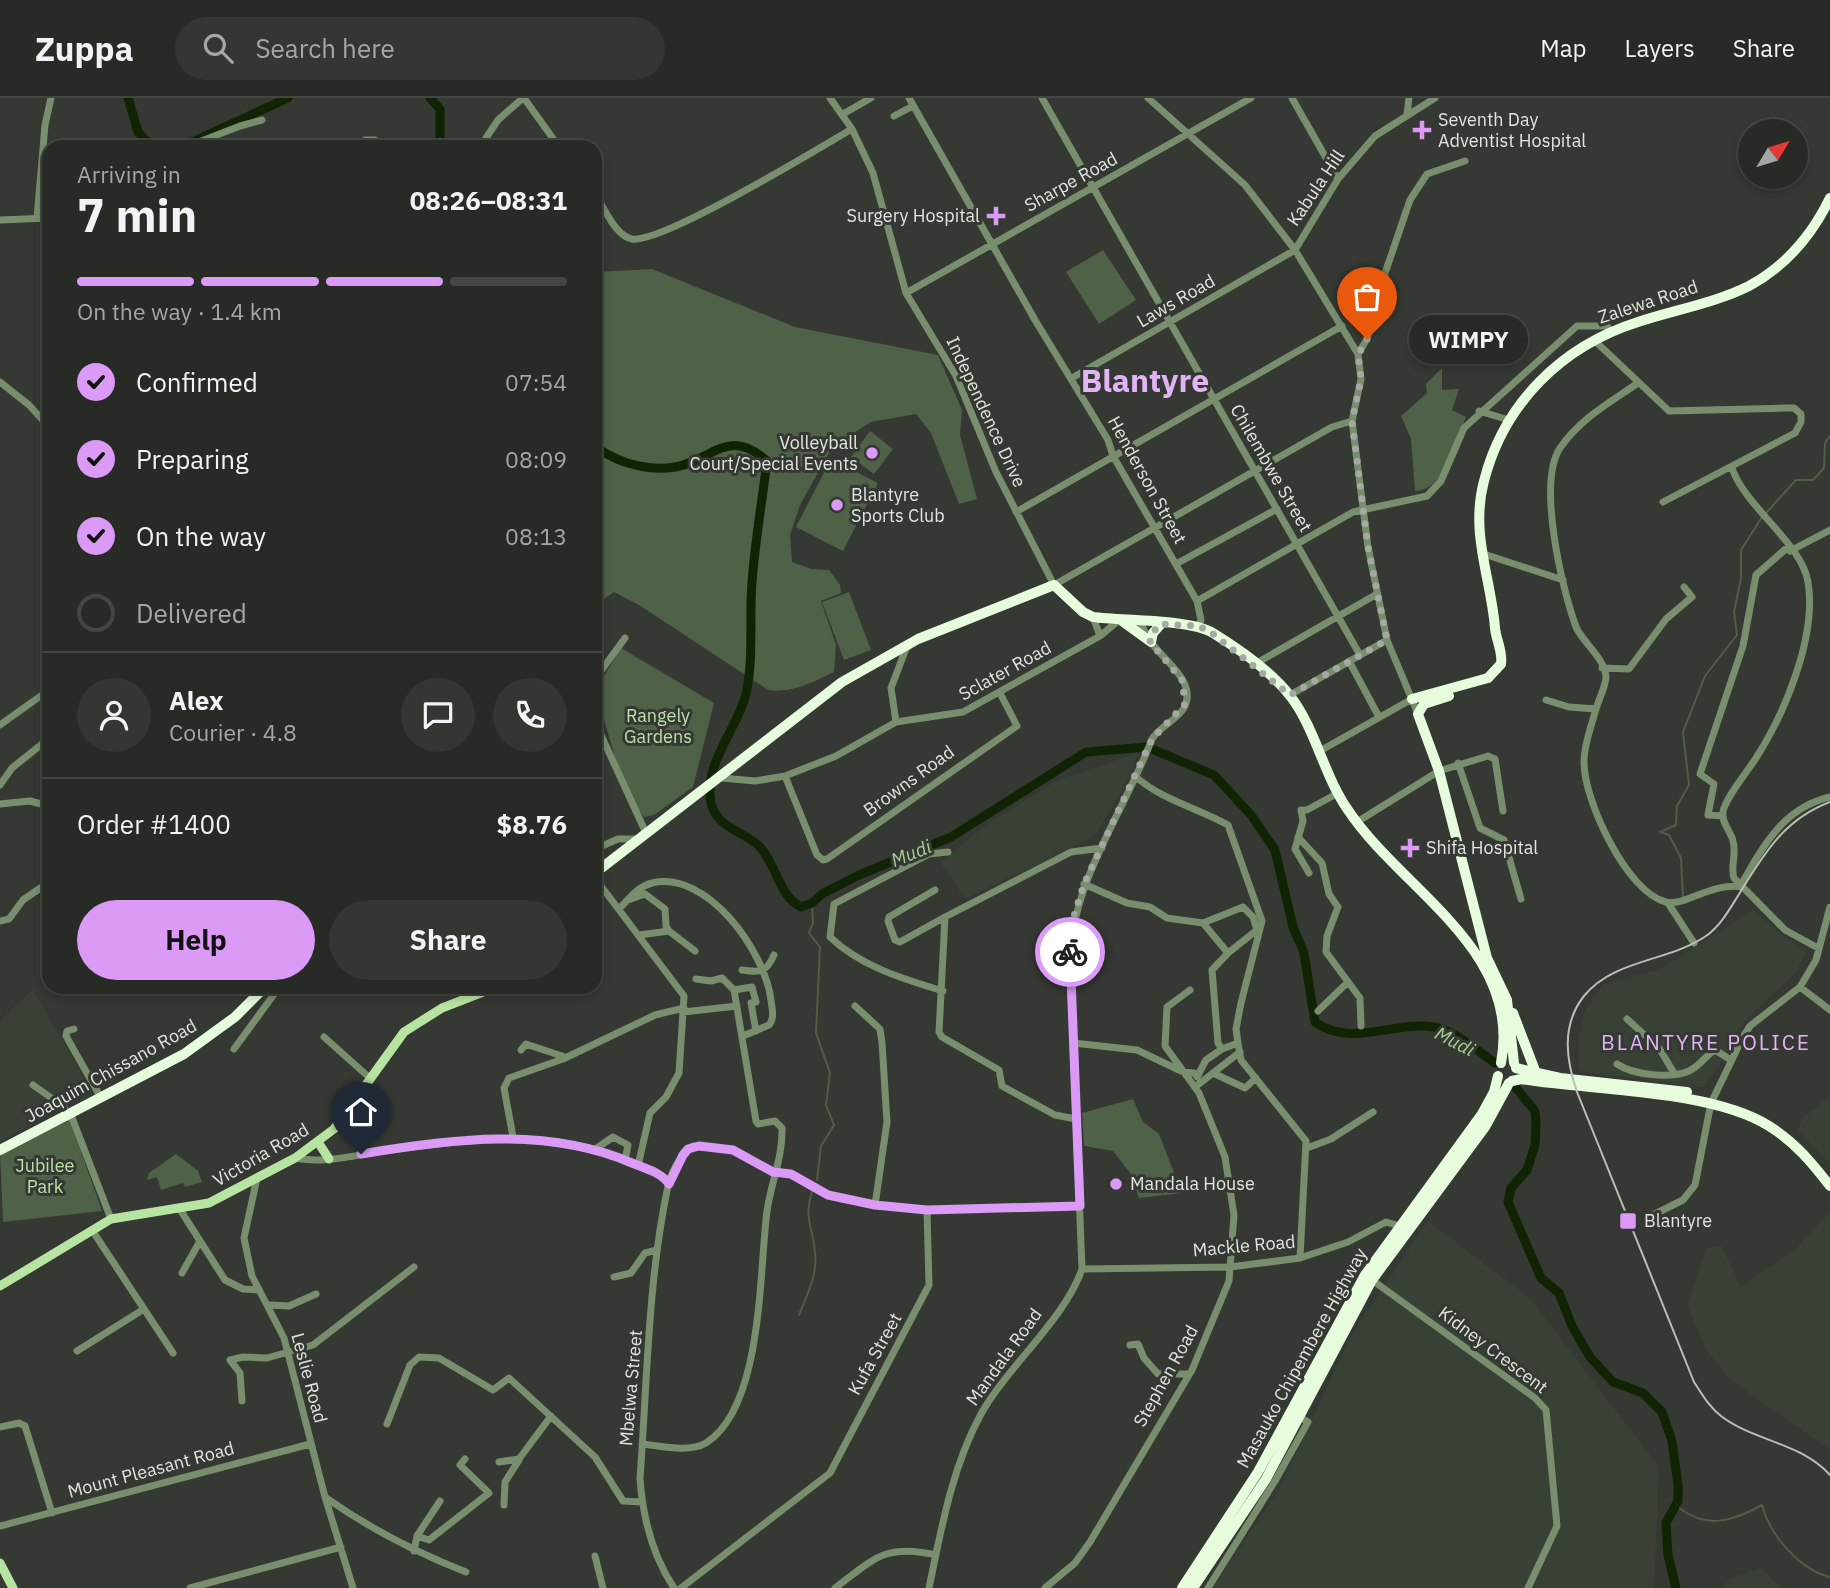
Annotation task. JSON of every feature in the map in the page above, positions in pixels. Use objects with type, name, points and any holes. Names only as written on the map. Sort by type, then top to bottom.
[{"type":"highway","name":"Zalewa Road","points":[[1412,699],[1481,680],[1496,672],[1502,659],[1481,554],[1480,510],[1483,482],[1509,420],[1542,379],[1574,350],[1593,339],[1735,292],[1763,277],[1804,241],[1830,198]]},
{"type":"highway","points":[[602,870],[641,836],[687,805],[823,695],[907,645],[1054,585],[1083,612],[1093,617],[1199,626],[1255,664],[1290,695],[1338,793],[1357,822],[1448,917],[1481,963],[1493,987],[1502,1025],[1498,1076],[1503,1082],[1521,1079],[1713,1100],[1767,1124],[1799,1148],[1830,1186]]},
{"type":"highway","points":[[1120,621],[1150,642],[1153,632],[1161,624]]},
{"type":"highway","name":"Zalewa Road","points":[[1418,714],[1424,704],[1491,684],[1501,677],[1507,662],[1495,622]]},
{"type":"highway","points":[[1418,714],[1439,772],[1487,958],[1536,1073]]},
{"type":"highway","name":"Joaquim Chissano Road","points":[[0,1150],[102,1099],[201,1044],[257,994]]},
{"type":"highway","points":[[1507,1000],[1515,1066],[1511,1082]]},
{"type":"highway","points":[[1500,1063],[1507,1060],[1515,1066],[1536,1073],[1713,1100],[1771,1122],[1794,1138],[1830,1179]]},
{"type":"highway","name":"Masauko Chipembere Highway","points":[[1182,1588],[1236,1510],[1365,1275],[1482,1114],[1494,1092],[1498,1076]]},
{"type":"highway","name":"Masauko Chipembere Highway","points":[[1194,1588],[1251,1503],[1372,1280],[1485,1126],[1511,1082]]},
{"type":"main road","name":"Victoria Road","points":[[0,1286],[111,1219],[209,1203],[295,1158],[334,1129],[404,1032],[420,1020],[480,994]]},
{"type":"main road","points":[[318,1142],[329,1159]]},
{"type":"main road","points":[[0,1563],[13,1588]]},
{"type":"street","points":[[44,140],[51,98]]},
{"type":"street","points":[[485,140],[498,120],[524,98],[554,140]]},
{"type":"street","name":"Independence Drive","points":[[830,98],[852,129],[873,173],[906,293],[956,376],[1016,512],[1054,585]]},
{"type":"street","points":[[843,114],[871,98]]},
{"type":"street","name":"Henderson Street","points":[[909,98],[1035,320],[1108,440],[1113,456],[1197,601],[1201,620],[1199,626]]},
{"type":"street","name":"Chilembwe Street","points":[[1042,98],[1360,655]]},
{"type":"street","points":[[1148,98],[1244,185],[1295,250],[1358,355],[1361,379],[1352,421],[1377,594],[1387,640],[1418,714]]},
{"type":"street","name":"Sharpe Road","points":[[906,293],[1251,98]]},
{"type":"street","points":[[1292,98],[1338,179]]},
{"type":"street","points":[[1407,114],[1409,98]]},
{"type":"street","name":"Kabula Hill","points":[[1295,250],[1338,179],[1375,136],[1435,98]]},
{"type":"street","points":[[894,116],[913,106]]},
{"type":"street","points":[[204,140],[262,120]]},
{"type":"street","points":[[602,208],[621,233],[631,239],[645,239],[707,211],[852,129]]},
{"type":"street","points":[[37,218],[42,160]]},
{"type":"street","points":[[1358,355],[1367,339],[1382,282],[1410,200],[1427,174],[1465,160]]},
{"type":"street","points":[[0,220],[42,218]]},
{"type":"street","name":"Laws Road","points":[[1072,378],[1295,250]]},
{"type":"street","points":[[1016,512],[1342,326]]},
{"type":"street","points":[[1197,601],[1363,509],[1427,496],[1441,481],[1459,435],[1479,411],[1577,326],[1607,326],[1611,331]]},
{"type":"street","points":[[1593,339],[1669,411],[1794,408],[1801,414],[1800,427],[1795,433],[1663,502]]},
{"type":"street","points":[[0,382],[42,419]]},
{"type":"street","points":[[1638,383],[1579,423],[1554,459],[1551,472],[1553,515],[1563,580],[1578,631],[1606,677],[1584,761],[1602,826],[1620,862],[1650,897],[1676,903],[1725,884],[1742,886]]},
{"type":"street","points":[[1479,411],[1509,420]]},
{"type":"street","points":[[1054,585],[1332,427],[1352,421]]},
{"type":"street","points":[[1732,468],[1739,484],[1803,568],[1808,585],[1805,645],[1770,733],[1727,802],[1722,816],[1734,842],[1733,874],[1785,930],[1818,948]]},
{"type":"street","points":[[1176,564],[1278,509]]},
{"type":"street","points":[[1722,816],[1708,815],[1714,784],[1700,774],[1743,646],[1756,575],[1789,549],[1830,530]]},
{"type":"street","points":[[1481,554],[1563,580]]},
{"type":"street","points":[[1602,667],[1629,669],[1666,619],[1692,597],[1684,587]]},
{"type":"street","points":[[1255,664],[1377,594]]},
{"type":"street","points":[[1093,617],[1100,636]]},
{"type":"street","name":"Sclater Road","points":[[896,722],[954,715],[1000,693],[1100,636],[1120,621]]},
{"type":"street","points":[[1082,1269],[1070,940],[1084,884],[1152,739],[1161,726],[1182,709],[1187,696],[1177,672],[1150,642],[1140,622]]},
{"type":"street","points":[[602,669],[625,638]]},
{"type":"street","points":[[1290,695],[1387,640]]},
{"type":"street","points":[[719,780],[755,781],[785,776],[835,755],[896,722],[891,688],[907,645]]},
{"type":"street","points":[[1349,661],[1379,717]]},
{"type":"street","name":"Browns Road","points":[[785,776],[819,858],[827,859],[956,766],[1017,726],[1000,693]]},
{"type":"street","points":[[0,725],[42,695]]},
{"type":"street","points":[[1318,752],[1412,699]]},
{"type":"street","points":[[1546,700],[1596,709]]},
{"type":"street","points":[[602,739],[641,836],[618,839],[602,846]]},
{"type":"street","points":[[0,785],[12,768],[42,744]]},
{"type":"street","points":[[1357,822],[1439,772],[1458,763],[1488,756],[1495,759],[1503,811]]},
{"type":"street","points":[[1458,763],[1476,822],[1483,831],[1504,840],[1521,899]]},
{"type":"street","points":[[1136,778],[1150,790],[1203,811],[1228,825],[1262,921],[1236,1029],[1241,1060],[1302,1133],[1307,1148],[1300,1258]]},
{"type":"street","points":[[1308,873],[1295,849],[1303,821],[1301,810],[1338,793]]},
{"type":"street","points":[[1742,886],[1774,829],[1793,814],[1830,797]]},
{"type":"street","points":[[0,804],[30,801],[42,804]]},
{"type":"street","points":[[1298,837],[1322,863],[1329,894],[1338,906],[1327,936],[1325,952],[1360,998],[1361,1026]]},
{"type":"street","points":[[935,890],[889,917],[895,940],[900,942],[1071,852],[1102,848]]},
{"type":"street","points":[[943,991],[886,974],[838,945],[830,937],[830,921],[834,904],[929,854],[948,852]]},
{"type":"street","points":[[619,909],[635,890],[651,883],[680,883],[693,889],[733,921],[746,937],[764,970],[773,1022],[743,1036]]},
{"type":"street","points":[[1084,884],[1127,903],[1155,909],[1167,918],[1203,923],[1243,906],[1253,917],[1257,930],[1212,970],[1218,1042],[1222,1049]]},
{"type":"street","points":[[602,886],[681,989],[683,1010],[679,1073],[666,1097],[647,1119],[638,1166]]},
{"type":"street","points":[[0,921],[9,919],[23,900],[42,887]]},
{"type":"street","points":[[628,900],[645,894],[658,903],[665,909],[669,931],[695,951]]},
{"type":"street","points":[[1668,903],[1694,943]]},
{"type":"street","points":[[1651,1216],[1683,1200],[1695,1185],[1713,1100],[1731,1060],[1750,1026],[1800,987],[1816,960],[1830,907]]},
{"type":"street","points":[[945,917],[939,1032],[942,1037],[999,1070],[1002,1086],[1055,1115],[1076,1119]]},
{"type":"street","points":[[1203,923],[1228,953]]},
{"type":"street","points":[[639,935],[669,931]]},
{"type":"street","points":[[742,970],[759,973],[769,967],[774,955]]},
{"type":"street","points":[[642,1444],[695,1447],[706,1443],[728,1420],[753,1359],[773,1172],[781,1155],[782,1128],[775,1122],[758,1124],[756,1121],[734,990],[722,978],[711,981],[696,979]]},
{"type":"street","points":[[1318,1011],[1348,982]]},
{"type":"street","points":[[734,990],[752,987],[756,1002],[751,1003],[756,1031]]},
{"type":"street","points":[[1800,987],[1830,1010]]},
{"type":"street","name":"Stephen Road","points":[[1045,1588],[1075,1563],[1084,1551],[1189,1374],[1223,1299],[1230,1267],[1234,1215],[1228,1173],[1215,1126],[1187,1074],[1165,1046],[1163,1032],[1167,1007],[1190,990]]},
{"type":"street","points":[[234,1049],[274,994]]},
{"type":"street","points":[[513,1138],[505,1083],[516,1074],[566,1058],[656,1015],[737,1006]]},
{"type":"street","points":[[855,1006],[880,1029],[882,1043],[887,1122],[875,1205]]},
{"type":"street","points":[[1627,1018],[1658,1048],[1674,1073]]},
{"type":"street","points":[[74,1029],[67,1031],[66,1036],[102,1099]]},
{"type":"street","points":[[324,1037],[371,1079]]},
{"type":"street","points":[[1073,1043],[1137,1050],[1187,1074],[1199,1074]]},
{"type":"street","points":[[1194,1086],[1206,1060],[1222,1049],[1238,1043]]},
{"type":"street","points":[[521,1049],[526,1044],[566,1058]]},
{"type":"street","points":[[1617,1064],[1634,1071],[1674,1073],[1687,1072],[1703,1063],[1716,1050],[1731,1060]]},
{"type":"street","points":[[1194,1086],[1240,1052]]},
{"type":"street","points":[[1213,1073],[1245,1088],[1256,1078]]},
{"type":"street","points":[[33,1085],[64,1107],[111,1219]]},
{"type":"street","points":[[1307,1148],[1331,1139],[1373,1112]]},
{"type":"street","points":[[594,1150],[613,1136],[628,1145],[625,1160]]},
{"type":"street","points":[[295,1158],[329,1159],[513,1138],[594,1150],[663,1176],[669,1184]]},
{"type":"street","name":"Mbelwa Street","points":[[674,1588],[656,1558],[642,1502],[642,1444],[657,1250],[669,1184],[683,1155],[693,1146],[733,1150],[773,1172]]},
{"type":"street","points":[[773,1172],[791,1174],[828,1195],[875,1205],[927,1210],[1080,1206]]},
{"type":"street","name":"Leslie Road","points":[[257,1178],[244,1238],[252,1276],[269,1305],[288,1350],[310,1444],[353,1588]]},
{"type":"street","points":[[179,1208],[225,1280],[243,1289],[259,1290]]},
{"type":"street","name":"Kufa Street","points":[[681,1588],[831,1473],[929,1285],[927,1210]]},
{"type":"street","name":"Mackle Road","points":[[1082,1269],[1230,1267],[1300,1258],[1348,1242],[1386,1222],[1400,1226]]},
{"type":"street","points":[[92,1230],[173,1353]]},
{"type":"street","points":[[182,1273],[200,1241]]},
{"type":"street","points":[[614,1277],[631,1273],[645,1253],[657,1250]]},
{"type":"street","points":[[242,1401],[240,1373],[230,1360],[267,1358],[315,1343],[414,1267]]},
{"type":"street","name":"Mandala Road","points":[[929,1588],[963,1455],[982,1413],[1067,1298],[1082,1269]]},
{"type":"street","name":"Kidney Crescent","points":[[1372,1280],[1535,1398],[1546,1410],[1557,1526],[1528,1588]]},
{"type":"street","points":[[269,1305],[289,1306],[316,1294]]},
{"type":"street","points":[[77,1351],[144,1309]]},
{"type":"street","points":[[1130,1345],[1138,1344],[1144,1358],[1158,1374],[1189,1374]]},
{"type":"street","points":[[387,1424],[410,1365],[426,1356],[439,1358],[493,1390],[499,1389],[506,1380],[514,1380],[595,1457],[623,1501],[642,1502]]},
{"type":"street","points":[[504,1505],[506,1482],[519,1459],[551,1416]]},
{"type":"street","points":[[1208,1588],[1275,1481],[1308,1422],[1298,1416]]},
{"type":"street","points":[[0,1427],[19,1423],[25,1426],[52,1513]]},
{"type":"street","name":"Mount Pleasant Road","points":[[0,1526],[310,1444]]},
{"type":"street","points":[[418,1536],[429,1540],[489,1493],[460,1465],[465,1459]]},
{"type":"street","points":[[499,1462],[519,1459]]},
{"type":"street","points":[[325,1497],[361,1523],[414,1551],[466,1572]]},
{"type":"street","points":[[414,1551],[418,1536],[440,1501]]},
{"type":"street","points":[[190,1588],[341,1547]]},
{"type":"street","points":[[835,1588],[876,1558],[893,1550],[936,1555]]},
{"type":"street","points":[[595,1556],[603,1588]]},
{"type":"shaded area","points":[[1138,753],[1126,784],[1095,836],[965,899],[940,862],[990,822],[1058,780]]},
{"type":"shaded area","points":[[1753,910],[1792,943],[1807,949],[1797,971],[1742,1024],[1721,1063],[1703,1088],[1579,1071],[1578,1039],[1586,1009],[1602,985],[1662,968]]},
{"type":"shaded area","points":[[33,989],[93,1093],[0,1141],[0,1021]]},
{"type":"shaded area","points":[[1830,1096],[1830,1164],[1798,1131],[1802,1118]]},
{"type":"shaded area","points":[[1830,1211],[1830,1450],[1728,1378],[1705,1348],[1687,1305],[1706,1248],[1722,1246],[1741,1287],[1797,1248]]},
{"type":"shaded area","points":[[1428,1221],[1529,1297],[1659,1467],[1654,1588],[1213,1588],[1279,1489],[1351,1336]]},
{"type":"shaded area","points":[[1761,1568],[1782,1588],[1723,1588],[1728,1580]]},
{"type":"green space","points":[[1103,250],[1136,300],[1099,324],[1066,272]]},
{"type":"green space","name":"Blantyre Sports Club","points":[[652,269],[795,327],[938,355],[962,410],[960,435],[977,499],[959,504],[931,433],[916,414],[871,422],[833,446],[800,505],[790,535],[792,562],[811,569],[829,570],[840,585],[841,593],[821,601],[836,645],[834,672],[794,688],[768,690],[639,605],[614,592],[602,598],[602,272]]},
{"type":"green space","points":[[1442,368],[1442,390],[1459,389],[1452,410],[1466,417],[1442,474],[1425,489],[1415,491],[1411,439],[1401,416],[1427,393],[1426,384]]},
{"type":"green space","name":"Volleyball Court/Special Events","points":[[870,431],[893,449],[874,474],[851,457]]},
{"type":"green space","name":"Blantyre Sports Club","points":[[831,459],[878,483],[843,551],[796,527]]},
{"type":"green space","points":[[849,592],[871,650],[844,660],[822,602]]},
{"type":"green space","name":"Rangely Gardens","points":[[621,648],[714,703],[693,787],[654,815],[644,817],[625,792],[602,715],[602,679]]},
{"type":"green space","points":[[1133,1099],[1143,1122],[1159,1134],[1182,1193],[1139,1198],[1131,1174],[1113,1151],[1084,1146],[1082,1113]]},
{"type":"green space","name":"Jubilee Park","points":[[70,1120],[102,1211],[3,1222],[0,1153]]},
{"type":"green space","points":[[176,1154],[198,1171],[202,1182],[185,1187],[183,1183],[161,1190],[157,1177],[147,1180],[149,1173]]},
{"type":"waterway","name":"Mudi","points":[[128,98],[138,132],[145,140]]},
{"type":"waterway","name":"Mudi","points":[[196,140],[288,98]]},
{"type":"waterway","name":"Mudi","points":[[430,98],[440,109],[440,140]]},
{"type":"waterway","points":[[1766,513],[1796,480],[1813,480],[1824,468],[1825,443],[1830,436]]},
{"type":"waterway","name":"Mudi","points":[[602,451],[627,463],[665,468],[689,463],[719,449],[736,445],[755,452],[767,461],[752,582],[751,653],[746,694],[716,761],[710,789],[711,803],[719,819],[760,847],[788,896],[801,907],[859,875],[951,837],[1086,752],[1147,747],[1214,775],[1251,815],[1275,850],[1293,927],[1304,953],[1315,1022],[1343,1033],[1434,1027],[1458,1037],[1495,1063]]},
{"type":"waterway","points":[[1683,898],[1681,858],[1669,835],[1660,832],[1676,825],[1677,806],[1689,785],[1683,732],[1705,676],[1737,635],[1734,612],[1741,578],[1741,550],[1762,517]]},
{"type":"waterway","points":[[812,903],[813,923],[809,933],[820,947],[816,1033],[830,1073],[826,1105],[834,1125],[821,1146],[817,1180]]},
{"type":"waterway","name":"Mudi","points":[[1516,1088],[1535,1111],[1535,1145],[1527,1170],[1511,1188],[1508,1202],[1541,1278],[1559,1293],[1572,1326],[1590,1357],[1613,1382],[1643,1393],[1662,1412],[1672,1441],[1678,1485],[1678,1501],[1666,1523],[1668,1555],[1676,1588]]},
{"type":"waterway","points":[[799,1315],[811,1284],[816,1260],[808,1214],[813,1188]]},
{"type":"waterway","name":"Mudi","points":[[1572,1326],[1602,1375],[1621,1388],[1648,1394],[1659,1404],[1666,1416],[1674,1446],[1678,1507],[1699,1519],[1720,1521],[1762,1505],[1771,1528],[1787,1549],[1808,1567],[1830,1577]]},
{"type":"railway","points":[[1830,802],[1813,810],[1786,830],[1755,869],[1719,924],[1706,936],[1691,945],[1626,968],[1596,984],[1577,1007],[1568,1043],[1570,1068],[1577,1092],[1694,1382],[1709,1404],[1734,1425],[1805,1456],[1830,1475]]},
{"type":"way so far","points":[[1070,952],[1073,919],[1084,884],[1152,739],[1161,726],[1178,715],[1185,704],[1187,696],[1182,680],[1150,642],[1156,628],[1161,624],[1199,626],[1255,664],[1290,695],[1387,640],[1368,547],[1352,421],[1361,379],[1358,355],[1367,339]]},
{"type":"place","name":"Seventh Day Adventist Hospital","points":[[1422,130]]},
{"type":"place","name":"Surgery Hospital","points":[[996,216]]},
{"type":"place","name":"WIMPY","points":[[1367,339]]},
{"type":"place","name":"Volleyball Court/Special Events","points":[[872,453]]},
{"type":"place","name":"Blantyre Sports Club","points":[[837,505]]},
{"type":"place","name":"Shifa Hospital","points":[[1410,848]]},
{"type":"place","name":"Mandala House","points":[[1116,1184]]},
{"type":"place","name":"Blantyre","points":[[1628,1221]]},
{"type":"district","name":"Blantyre","points":[[1145,381]]},
{"type":"district","name":"BLANTYRE POLICE","points":[[1706,1043]]},
{"type":"route","points":[[361,1154],[406,1147],[528,1138],[616,1156],[663,1176],[669,1184],[683,1155],[693,1146],[699,1146],[711,1150],[733,1150],[773,1172],[791,1174],[828,1195],[875,1205],[927,1210],[1080,1206],[1070,952]]}]
